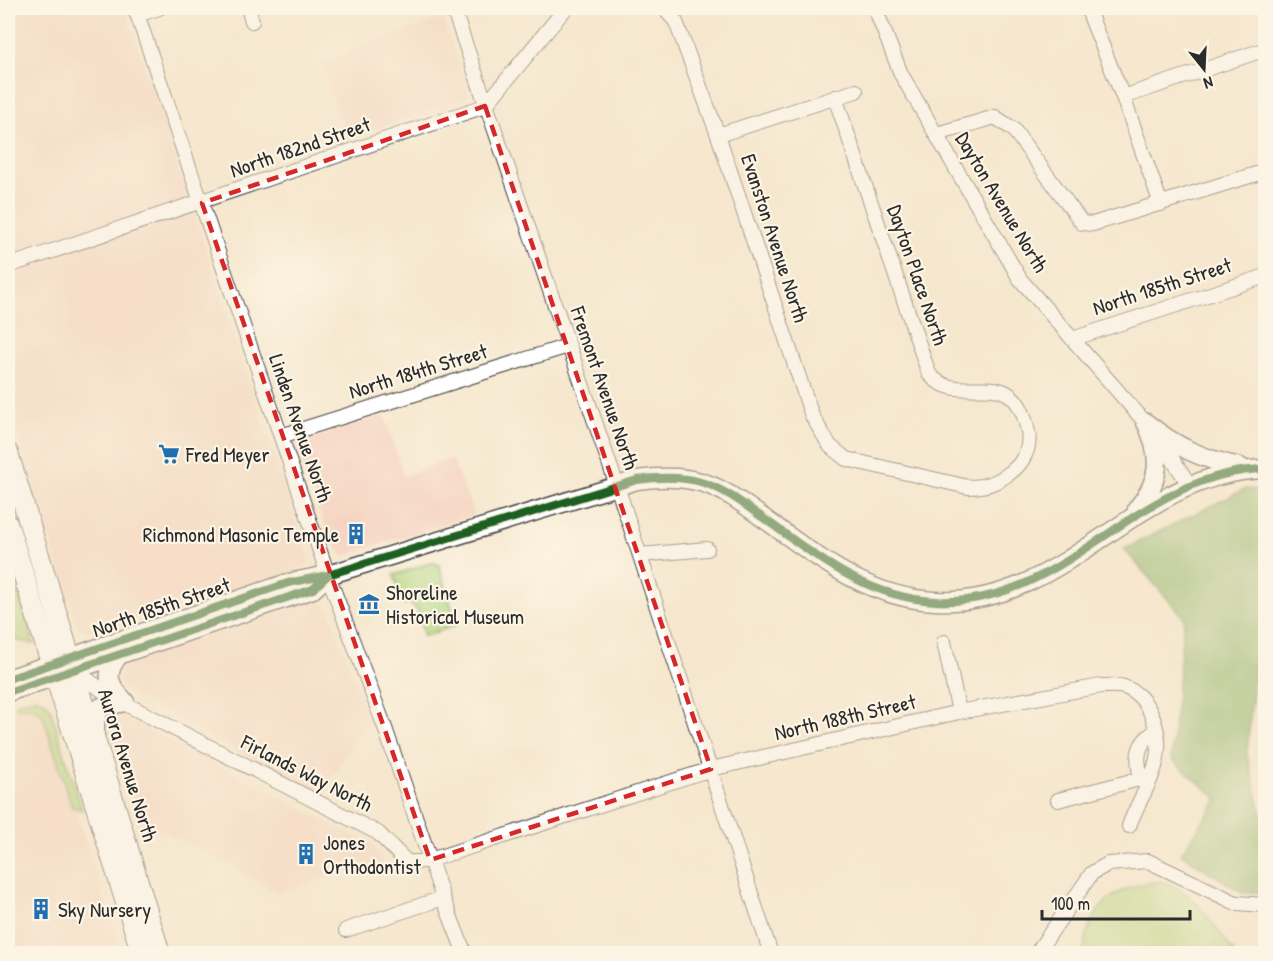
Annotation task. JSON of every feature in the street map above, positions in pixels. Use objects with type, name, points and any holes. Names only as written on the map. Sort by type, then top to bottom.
[{"type":"highway","name":"Aurora Avenue North","points":[[8,453],[160,954]]},
{"type":"highway","name":"Aurora Avenue North","points":[[8,525],[142,954]]},
{"type":"main road","points":[[1146,423],[1185,451],[1210,460],[1258,469]]},
{"type":"main road","points":[[1128,520],[1150,494],[1157,472],[1155,442],[1146,423]]},
{"type":"main road","points":[[1128,520],[1189,484],[1210,476],[1258,469]]},
{"type":"main road","name":"North 185th Street","points":[[8,692],[53,670],[288,583],[328,575],[617,486],[653,478],[674,478],[703,483],[734,497],[852,579],[893,595],[935,601],[972,600],[1021,587],[1049,573],[1128,520]]},
{"type":"main road","name":"North 185th Street","points":[[72,663],[119,654],[313,589],[328,575]]},
{"type":"main road","points":[[119,654],[110,667],[108,677],[113,688],[125,702]]},
{"type":"main road","name":"North 185th Street","points":[[8,679],[53,670]]},
{"type":"main road","points":[[95,739],[97,712],[105,705],[125,702]]},
{"type":"main road","points":[[118,878],[139,885]]},
{"type":"street","points":[[136,11],[159,8]]},
{"type":"street","name":"Fremont Avenue North","points":[[453,8],[617,486],[771,954]]},
{"type":"street","points":[[485,106],[566,8]]},
{"type":"street","name":"Evanston Avenue North","points":[[664,8],[675,22],[718,135],[812,416],[820,432],[846,459]]},
{"type":"street","name":"Dayton Avenue North","points":[[875,8],[901,74],[1020,279],[1166,446],[1189,484]]},
{"type":"street","points":[[1087,8],[1124,97],[1161,204]]},
{"type":"street","name":"Linden Avenue North","points":[[136,11],[328,575],[370,686],[430,861]]},
{"type":"street","points":[[1124,97],[1266,49]]},
{"type":"street","points":[[718,135],[856,91]]},
{"type":"street","name":"Dayton Place North","points":[[835,97],[929,374],[937,383],[946,387],[993,387],[1007,394],[1017,404],[1028,432],[1027,453],[1018,467],[1001,480],[984,487],[968,487],[846,459]]},
{"type":"street","name":"North 182nd Street","points":[[8,266],[202,203],[485,106]]},
{"type":"street","points":[[937,134],[995,117],[1013,129],[1082,223],[1093,224],[1266,171]]},
{"type":"street","name":"North 185th Street","points":[[1072,339],[1266,276]]},
{"type":"street","name":"North 184th Street","points":[[281,436],[568,346]]},
{"type":"street","points":[[640,555],[707,549]]},
{"type":"street","points":[[944,642],[959,712]]},
{"type":"street","name":"Firlands Way North","points":[[72,663],[90,684],[378,834],[408,864],[430,861]]},
{"type":"street","name":"North 188th Street","points":[[430,861],[711,769],[959,712],[1079,688],[1101,686],[1123,687],[1137,694],[1149,708],[1156,731],[1157,757],[1146,777],[1129,826]]},
{"type":"street","points":[[1058,800],[1146,777],[1137,759],[1140,746],[1156,731]]},
{"type":"street","points":[[430,861],[465,954]]},
{"type":"street","points":[[1036,954],[1092,873],[1108,864],[1148,861],[1236,903],[1266,905]]},
{"type":"street","points":[[346,930],[443,898]]},
{"type":"highlighted area","points":[[485,106],[711,769],[430,860],[202,203]]},
{"type":"shaded area","points":[[8,8],[125,8],[310,562],[300,570],[244,588],[212,593],[90,633],[77,627],[8,404]]},
{"type":"shaded area","points":[[443,18],[470,96],[347,139],[319,61]]},
{"type":"shaded area","points":[[384,415],[404,476],[452,458],[474,515],[344,556],[329,537],[295,443]]},
{"type":"shaded area","points":[[317,599],[327,605],[368,719],[322,796],[119,689],[120,665]]},
{"type":"shaded area","points":[[34,704],[43,712],[122,953],[8,954],[8,708]]},
{"type":"shaded area","points":[[112,710],[372,845],[383,862],[278,893],[138,818],[106,723]]},
{"type":"green space","points":[[1245,489],[1265,490],[1265,639],[1257,643],[1247,754],[1265,828],[1266,892],[1243,893],[1181,854],[1218,799],[1171,759],[1184,618],[1124,549]]},
{"type":"green space","points":[[8,556],[34,644],[12,639],[8,623]]},
{"type":"green space","points":[[433,562],[439,565],[457,625],[424,636],[417,609],[409,603],[403,604],[394,575]]},
{"type":"green space","points":[[36,697],[47,703],[50,708],[82,810],[72,807],[43,715],[33,707],[17,708],[16,703]]},
{"type":"green space","points":[[1161,881],[1184,892],[1194,901],[1235,953],[1083,953],[1086,936],[1092,922],[1098,910],[1107,901],[1130,888]]},
{"type":"cycle path","points":[[8,679],[288,583],[328,575],[637,480],[679,478],[713,486],[736,499],[845,574],[888,592],[935,601],[982,597],[1024,584],[1063,563],[1139,513],[1178,491],[1220,476],[1266,469]]},
{"type":"cycle path","points":[[8,692],[313,589],[328,575]]},
{"type":"place","name":"Fred Meyer","points":[[169,454]]},
{"type":"place","name":"Richmond Masonic Temple","points":[[356,534]]},
{"type":"place","name":"Shoreline Historical Museum","points":[[369,604]]},
{"type":"place","name":"Jones Orthodontist","points":[[306,854]]},
{"type":"place","name":"Sky Nursery","points":[[41,909]]}]
